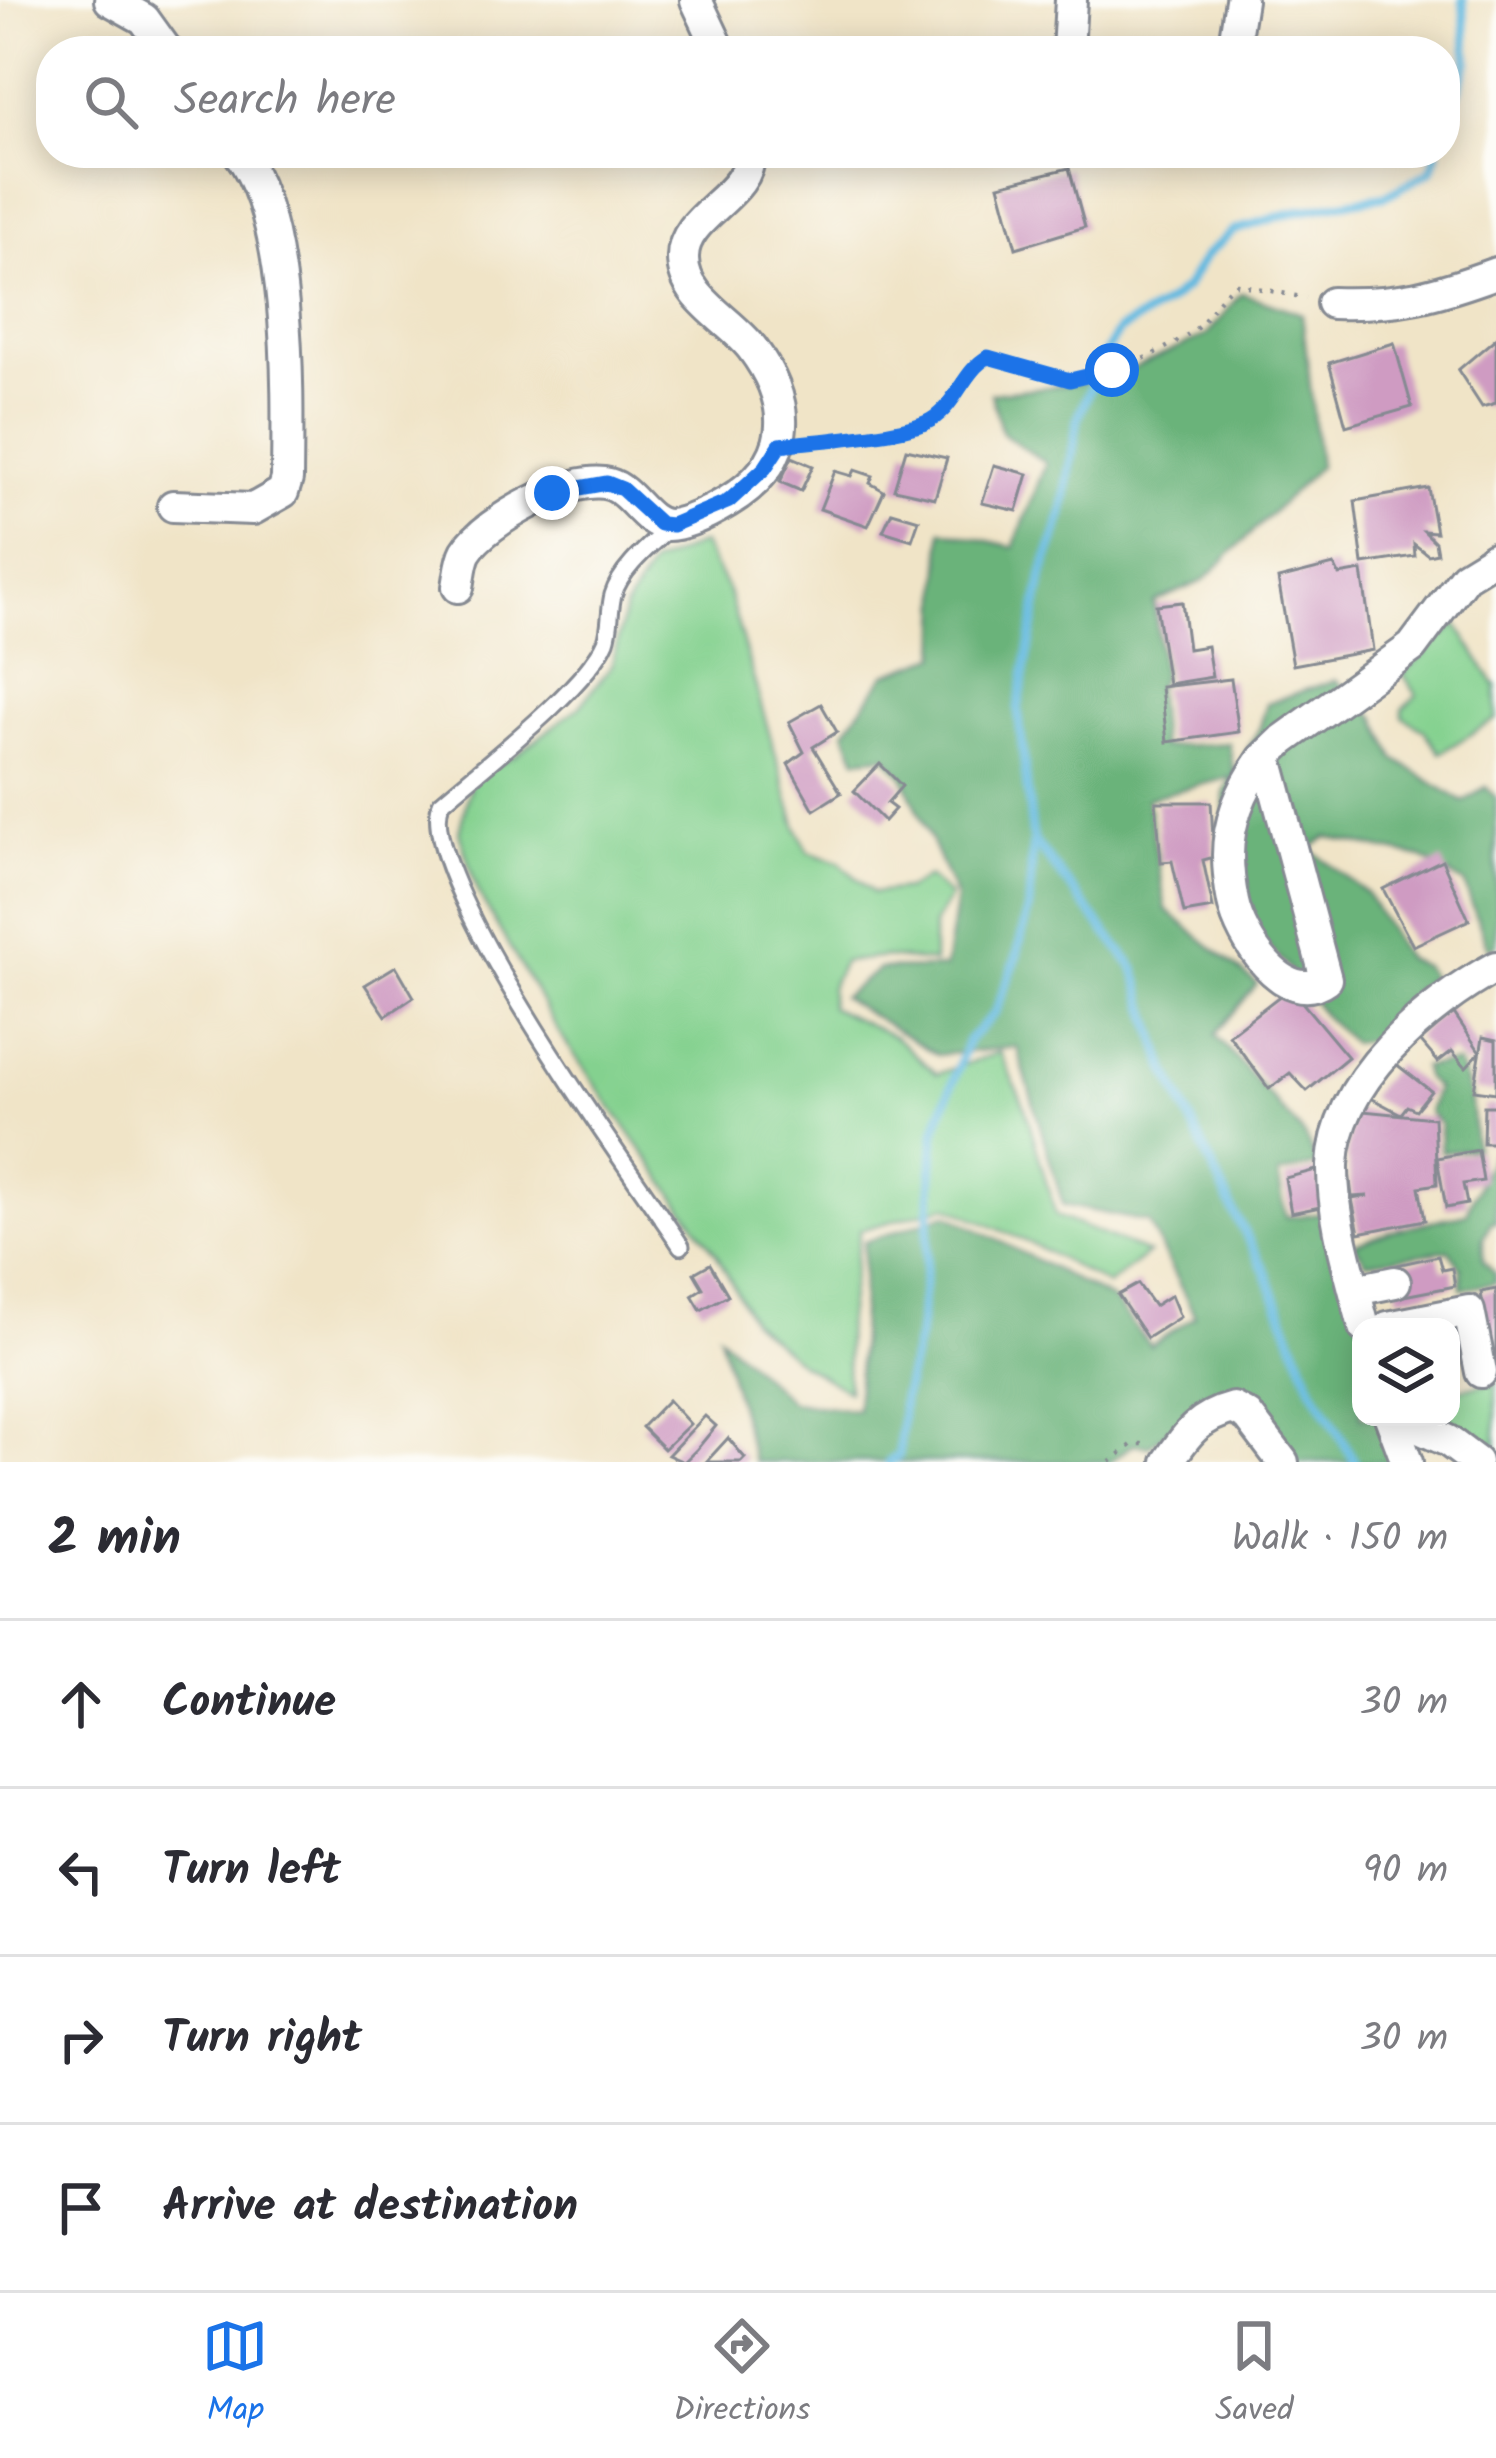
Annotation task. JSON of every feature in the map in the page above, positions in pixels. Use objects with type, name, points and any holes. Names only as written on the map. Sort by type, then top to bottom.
[{"type":"street","points":[[110,0],[144,19],[156,36]]},
{"type":"street","points":[[696,0],[712,36]]},
{"type":"street","points":[[1069,36],[1071,0]]},
{"type":"street","points":[[1234,36],[1240,0]]},
{"type":"street","points":[[173,506],[253,509],[283,492],[287,479],[288,374],[272,228],[264,195],[248,168]]},
{"type":"street","points":[[458,587],[465,553],[503,518],[552,493],[607,483],[622,489],[660,524],[672,525],[729,501],[765,468],[780,445],[784,425],[767,373],[751,347],[692,289],[682,253],[692,230],[747,168]]},
{"type":"street","points":[[1332,303],[1388,304],[1496,273]]},
{"type":"street","points":[[1263,759],[1270,769],[1326,979],[1302,988],[1283,982],[1258,952],[1233,905],[1228,852],[1235,808],[1263,759],[1412,646],[1465,576],[1496,557]]},
{"type":"street","points":[[1362,1318],[1336,1212],[1333,1163],[1341,1118],[1410,1028],[1458,988],[1496,967]]},
{"type":"street","points":[[1355,1290],[1395,1282]]},
{"type":"street","points":[[1431,1318],[1469,1310],[1475,1374]]},
{"type":"street","points":[[1161,1457],[1207,1414],[1233,1408],[1248,1416],[1283,1462]]},
{"type":"street","points":[[1396,1426],[1407,1462]]},
{"type":"street","points":[[1413,1426],[1476,1462]]},
{"type":"lane","points":[[672,525],[639,557],[614,591],[605,642],[587,666],[552,706],[441,802],[436,815],[454,886],[478,931],[552,1053],[681,1246]]},
{"type":"path","points":[[780,445],[929,422],[954,400],[976,364],[988,357],[1070,380],[1112,370],[1147,357],[1199,326],[1221,293],[1237,284],[1332,303]]},
{"type":"path","points":[[1110,1462],[1140,1442],[1161,1457]]},
{"type":"green space","points":[[1241,293],[1302,314],[1319,466],[1203,581],[1154,602],[1162,677],[1156,688],[1161,747],[1229,743],[1234,775],[1260,727],[1267,703],[1336,680],[1376,717],[1395,759],[1463,802],[1486,787],[1496,798],[1496,945],[1488,948],[1464,883],[1422,858],[1327,837],[1310,849],[1366,893],[1406,959],[1424,966],[1431,976],[1397,1007],[1373,1040],[1352,1043],[1222,898],[1225,791],[1232,777],[1147,798],[1166,910],[1257,984],[1215,1035],[1305,1136],[1317,1165],[1278,1175],[1286,1217],[1337,1212],[1359,1318],[1352,1318],[1352,1426],[1393,1426],[1407,1462],[1293,1462],[1252,1401],[1218,1394],[1149,1446],[1133,1444],[1110,1462],[754,1462],[719,1335],[791,1402],[857,1410],[864,1242],[947,1214],[1113,1300],[1150,1346],[1195,1316],[1148,1222],[1063,1205],[1017,1047],[937,1055],[842,997],[879,969],[945,968],[956,898],[904,778],[886,756],[857,759],[845,731],[886,674],[938,656],[942,530],[1014,547],[1046,463],[1002,433],[991,393],[1105,381],[1207,335]]},
{"type":"green space","points":[[702,543],[728,591],[808,852],[839,862],[873,893],[906,889],[928,877],[950,897],[933,925],[933,962],[885,957],[843,962],[830,988],[830,1007],[895,1037],[937,1074],[1000,1052],[1025,1107],[1056,1216],[1148,1253],[1108,1285],[947,1206],[860,1230],[846,1324],[848,1391],[800,1363],[752,1321],[717,1255],[561,1036],[477,891],[459,832],[473,775],[516,755],[579,707],[612,665],[625,608],[651,565]]},
{"type":"green space","points":[[1457,624],[1496,687],[1496,719],[1440,753],[1423,729],[1403,717],[1403,709],[1417,695],[1403,674]]},
{"type":"green space","points":[[1457,1063],[1469,1094],[1475,1148],[1441,1152],[1440,1124],[1429,1112],[1436,1088],[1425,1078],[1423,1067]]},
{"type":"green space","points":[[1493,1152],[1496,1222],[1491,1222],[1483,1238],[1483,1260],[1494,1272],[1496,1283],[1461,1289],[1461,1268],[1449,1250],[1366,1262],[1354,1244],[1466,1213]]},
{"type":"green space","points":[[1496,1382],[1496,1453],[1447,1426],[1460,1426],[1460,1389]]},
{"type":"building","points":[[1069,168],[1085,227],[1016,248],[999,185]]},
{"type":"building","points":[[1496,338],[1496,403],[1482,407],[1458,370]]},
{"type":"building","points":[[1394,343],[1412,407],[1346,426],[1329,363]]},
{"type":"building","points":[[906,449],[947,458],[935,498],[894,489]]},
{"type":"building","points":[[792,457],[813,466],[801,491],[780,482]]},
{"type":"building","points":[[994,465],[1028,474],[1017,511],[982,503]]},
{"type":"building","points":[[855,470],[873,476],[870,483],[884,491],[868,526],[820,509],[835,471],[852,476]]},
{"type":"building","points":[[1428,488],[1436,532],[1424,531],[1435,542],[1437,553],[1428,555],[1414,544],[1415,556],[1363,564],[1355,501]]},
{"type":"building","points":[[892,512],[919,520],[912,540],[883,531]]},
{"type":"building","points":[[1334,565],[1339,575],[1362,571],[1373,650],[1293,665],[1278,579]]},
{"type":"building","points":[[1182,602],[1188,649],[1207,646],[1212,677],[1168,684],[1156,605]]},
{"type":"building","points":[[1231,679],[1239,732],[1167,742],[1161,687]]},
{"type":"building","points":[[821,704],[837,732],[813,747],[841,793],[814,810],[788,764],[804,752],[789,722]]},
{"type":"building","points":[[880,764],[902,786],[887,803],[895,809],[884,821],[854,791]]},
{"type":"building","points":[[1156,802],[1211,802],[1214,857],[1203,860],[1213,908],[1184,913],[1172,861],[1161,862]]},
{"type":"building","points":[[1442,860],[1469,920],[1413,946],[1383,889]]},
{"type":"building","points":[[396,966],[414,997],[386,1016],[365,985]]},
{"type":"building","points":[[1290,988],[1348,1057],[1307,1091],[1290,1073],[1269,1089],[1229,1035]]},
{"type":"building","points":[[1449,1006],[1480,1052],[1466,1067],[1452,1051],[1438,1062],[1416,1036]]},
{"type":"building","points":[[1483,1037],[1496,1040],[1496,1093],[1474,1090]]},
{"type":"building","points":[[1396,1064],[1431,1091],[1416,1110],[1407,1106],[1401,1114],[1369,1097]]},
{"type":"building","points":[[1484,1106],[1496,1106],[1496,1143],[1483,1143]]},
{"type":"building","points":[[1353,1110],[1434,1118],[1437,1184],[1419,1187],[1425,1220],[1359,1233],[1352,1199],[1368,1196],[1352,1197],[1347,1155]]},
{"type":"building","points":[[1478,1150],[1483,1181],[1463,1184],[1467,1204],[1446,1208],[1437,1158]]},
{"type":"building","points":[[1316,1170],[1325,1206],[1291,1213],[1285,1178]]},
{"type":"building","points":[[1438,1256],[1442,1270],[1452,1268],[1455,1286],[1399,1297],[1392,1266]]},
{"type":"building","points":[[710,1264],[728,1295],[701,1310],[692,1295],[703,1288],[694,1273]]},
{"type":"building","points":[[1138,1284],[1154,1306],[1171,1295],[1180,1317],[1147,1338],[1118,1295]]},
{"type":"building","points":[[1496,1289],[1496,1375],[1493,1375],[1481,1292]]},
{"type":"building","points":[[668,1400],[690,1424],[664,1449],[642,1427]]},
{"type":"building","points":[[705,1416],[716,1426],[697,1449],[684,1462],[668,1455]]},
{"type":"building","points":[[728,1438],[745,1458],[706,1462]]},
{"type":"waterway","points":[[1460,85],[1468,61],[1463,0]]},
{"type":"waterway","points":[[889,1462],[899,1455],[903,1398],[918,1337],[935,1131],[968,1040],[995,1013],[1016,959],[1029,906],[1033,840],[1018,709],[1043,574],[1063,513],[1078,418],[1106,351],[1118,331],[1186,287],[1205,256],[1233,231],[1297,211],[1385,196],[1432,168]]},
{"type":"waterway","points":[[1033,840],[1135,969],[1164,1064],[1265,1270],[1312,1387],[1355,1462]]},
{"type":"route","points":[[552,493],[607,483],[622,489],[660,524],[672,525],[729,501],[765,468],[780,445],[929,422],[954,400],[976,364],[988,357],[1070,380],[1112,370]]}]
